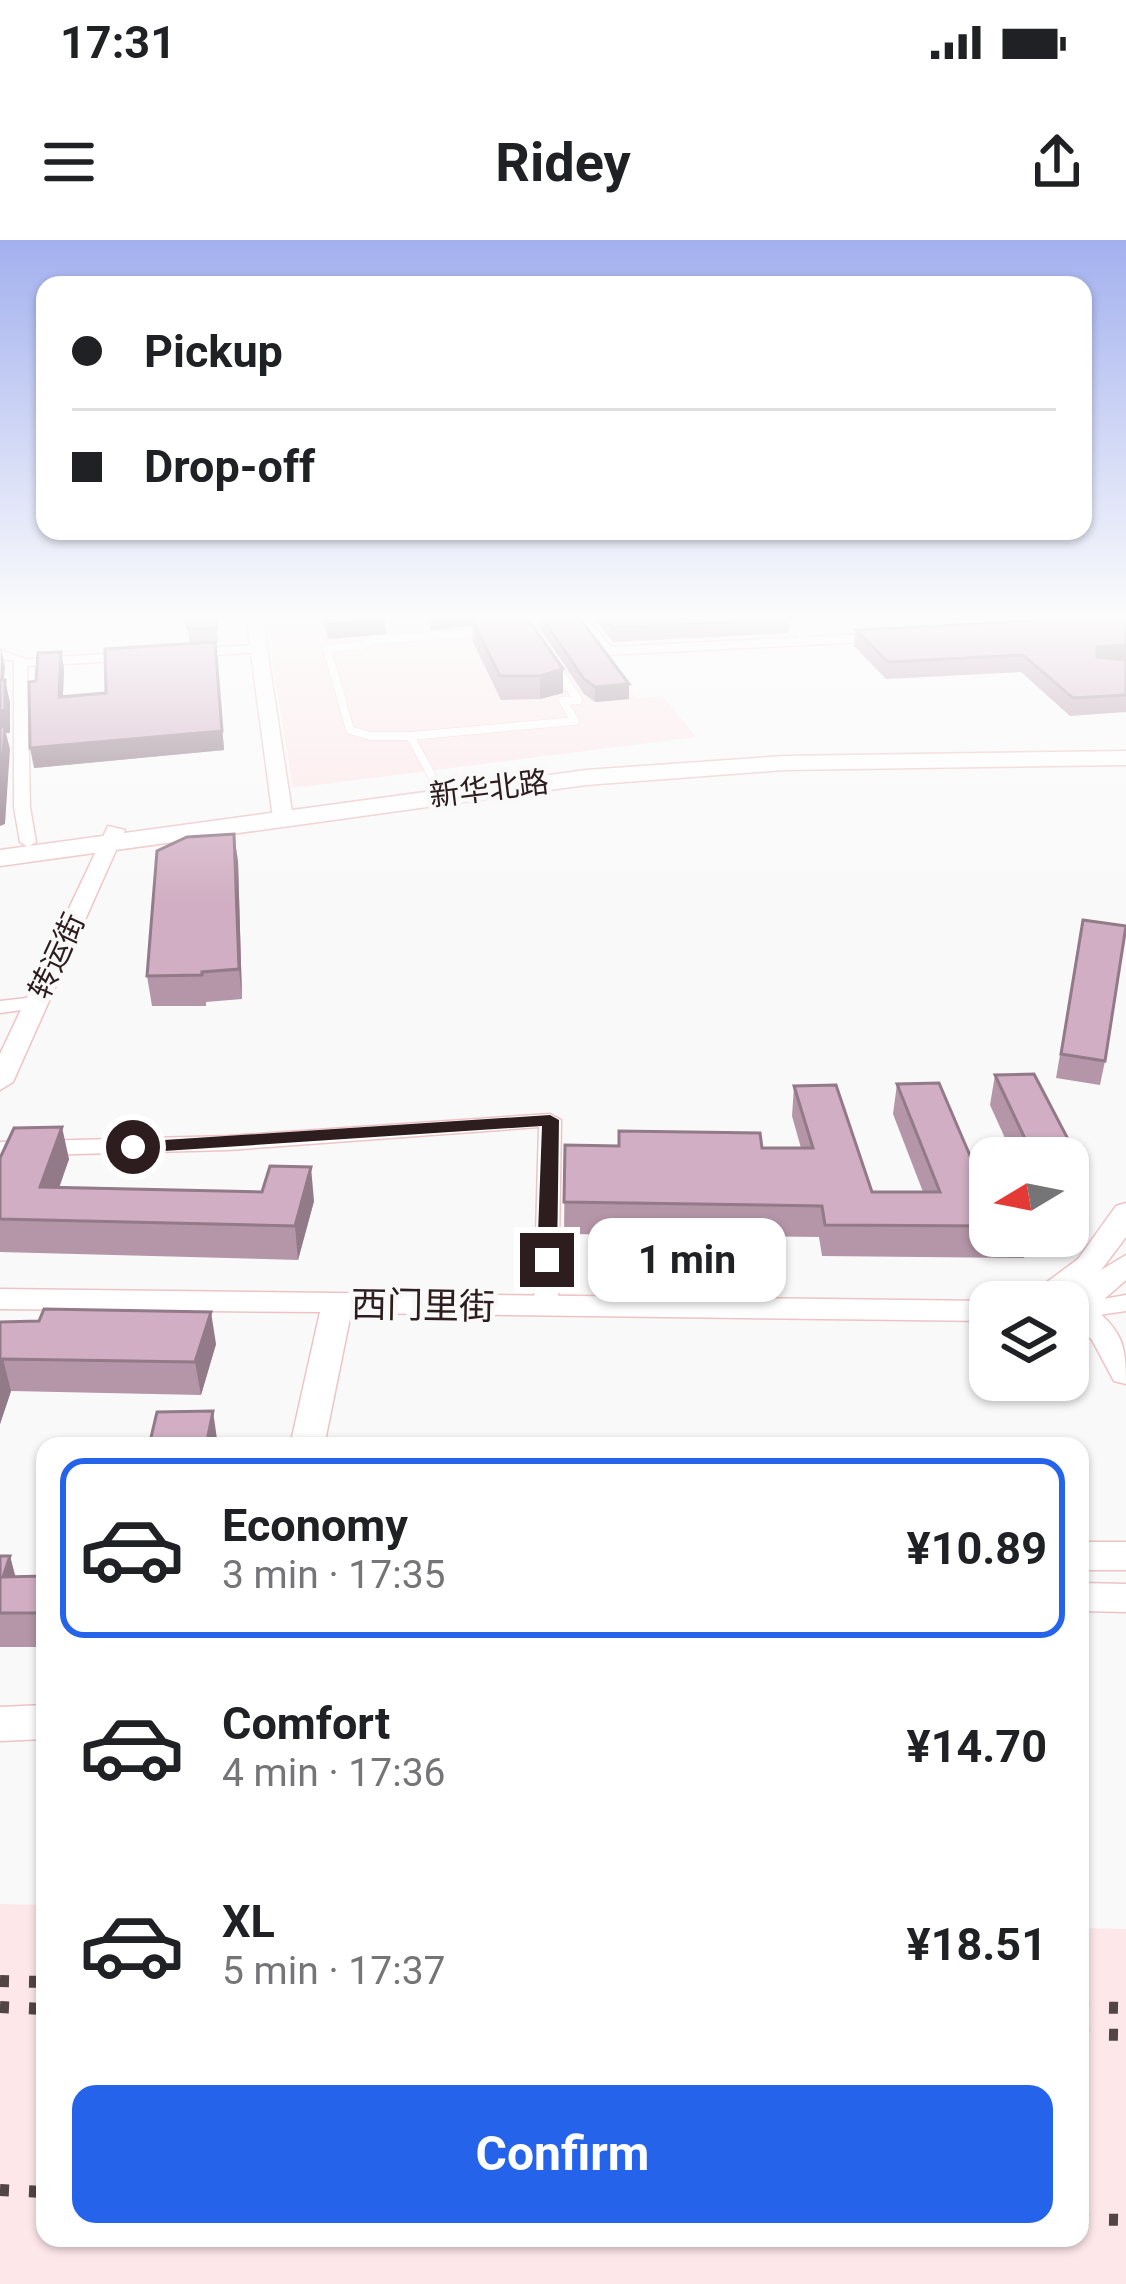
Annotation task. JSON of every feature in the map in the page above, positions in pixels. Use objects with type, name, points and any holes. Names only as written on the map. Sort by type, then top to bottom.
[{"type":"main road","name":"新华北路","points":[[0,858],[437,785],[736,755],[1126,749]]},
{"type":"main road","name":"新华北路","points":[[282,812],[697,767],[1126,758]]},
{"type":"main road","name":"新华北路","points":[[0,846],[102,838]]},
{"type":"street","points":[[21,711],[22,807],[28,842]]},
{"type":"street","points":[[268,711],[282,812]]},
{"type":"street","name":"转运街","points":[[0,1033],[102,838]]},
{"type":"street","name":"转运街","points":[[0,1082],[16,1005]]},
{"type":"street","points":[[0,1149],[228,1143],[550,1120],[546,1306]]},
{"type":"street","points":[[1078,1281],[1113,1238],[1126,1212]]},
{"type":"street","points":[[1089,1286],[1126,1264]]},
{"type":"street","name":"西门里街","points":[[0,1299],[334,1313],[546,1306],[969,1311]]},
{"type":"street","points":[[1089,1304],[1126,1303]]},
{"type":"street","points":[[0,1318],[334,1313],[969,1329]]},
{"type":"street","points":[[310,1437],[334,1313]]},
{"type":"street","points":[[1089,1323],[1105,1334],[1126,1373]]},
{"type":"street","points":[[1089,1556],[1126,1556]]},
{"type":"street","points":[[1089,1597],[1126,1598]]},
{"type":"street","points":[[0,1724],[36,1722]]},
{"type":"lane","points":[[345,711],[350,730],[370,736],[574,721],[568,711]]},
{"type":"lane","points":[[410,736],[437,785]]},
{"type":"lane","points":[[0,742],[21,740]]},
{"type":"shaded area","points":[[281,711],[675,711],[696,737],[293,788]]},
{"type":"shaded area","points":[[0,1904],[36,1905],[36,2247],[1089,2247],[1089,1928],[1126,1929],[1126,2284],[0,2284]]},
{"type":"building","points":[[29,711],[220,711],[222,731],[30,748]]},
{"type":"building","points":[[0,727],[5,727],[0,798]]},
{"type":"building","points":[[234,834],[239,969],[147,976],[157,851],[187,837]]},
{"type":"building","points":[[1083,920],[1126,926],[1105,1061],[1061,1054]]},
{"type":"building","points":[[1034,1074],[1067,1137],[1024,1137],[995,1075]]},
{"type":"building","points":[[939,1083],[969,1153],[969,1226],[825,1225],[822,1206],[564,1202],[565,1145],[619,1146],[619,1131],[760,1133],[762,1148],[813,1148],[794,1086],[836,1085],[872,1192],[940,1192],[897,1084]]},
{"type":"building","points":[[62,1127],[40,1187],[262,1192],[270,1166],[311,1167],[295,1226],[0,1219],[0,1158],[14,1128]]},
{"type":"building","points":[[44,1309],[211,1312],[195,1362],[3,1359],[0,1367],[0,1322],[39,1321]]},
{"type":"building","points":[[213,1411],[208,1437],[151,1437],[157,1412]]},
{"type":"building","points":[[0,1556],[10,1556],[3,1577],[36,1576],[36,1613],[0,1613]]},
{"type":"railway","points":[[0,1981],[36,1982]]},
{"type":"railway","points":[[0,2007],[36,2009]]},
{"type":"railway","points":[[1089,2007],[1126,2008]]},
{"type":"railway","points":[[1089,2034],[1126,2035]]},
{"type":"railway","points":[[0,2190],[36,2192]]},
{"type":"railway","points":[[1089,2219],[1126,2220]]},
{"type":"route","points":[[133,1147],[550,1120],[547,1260]]}]
